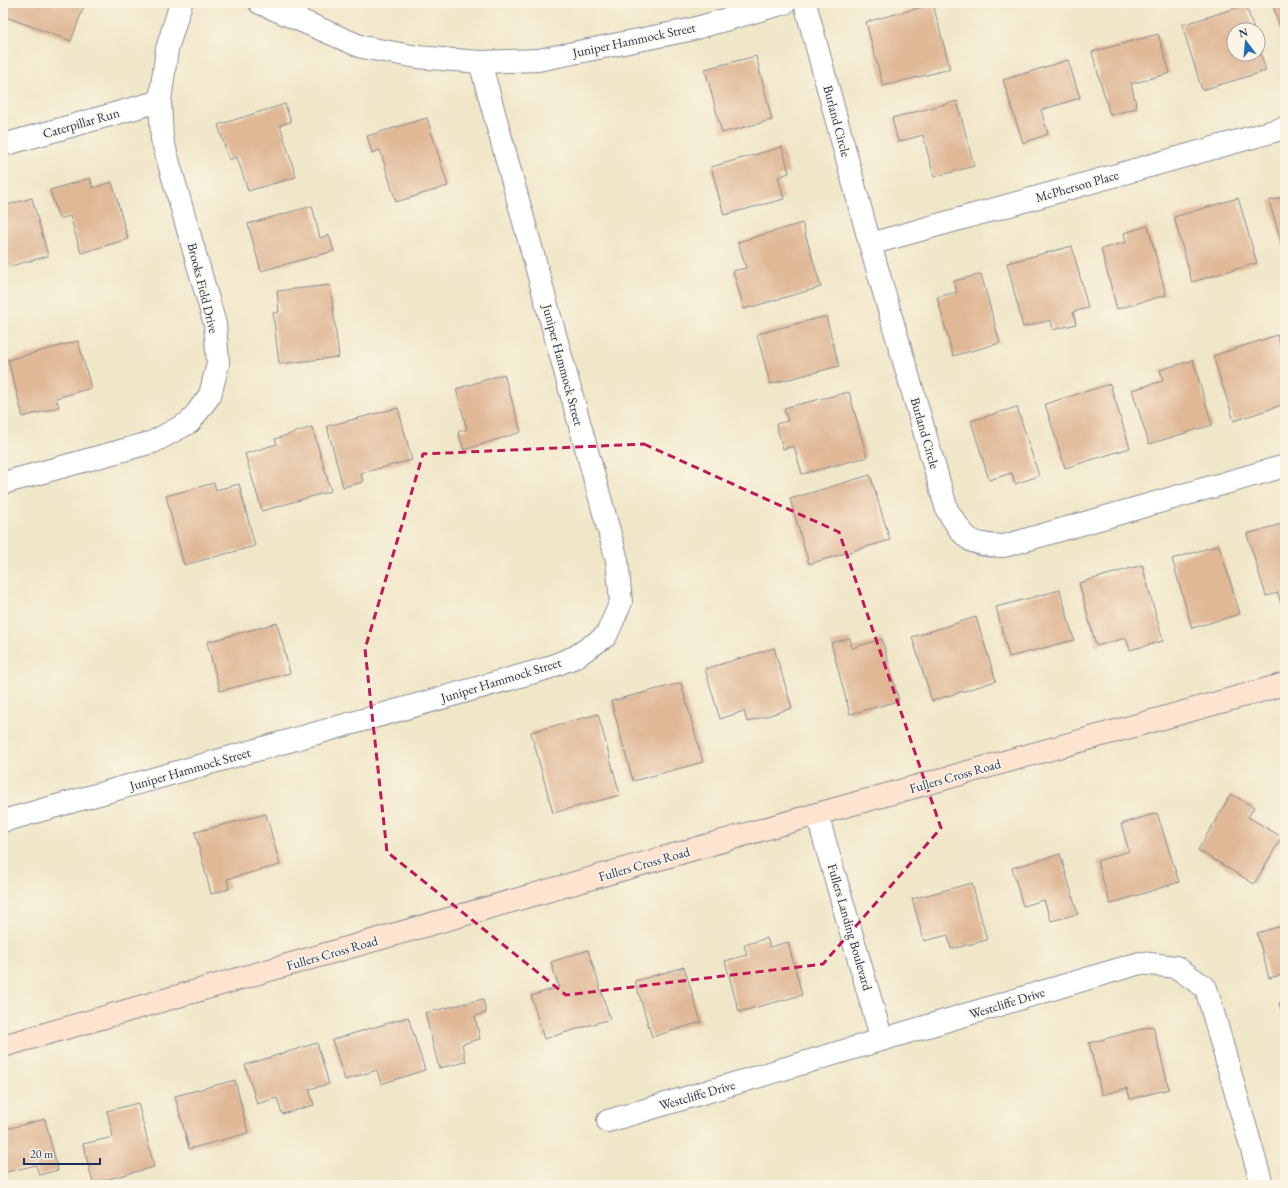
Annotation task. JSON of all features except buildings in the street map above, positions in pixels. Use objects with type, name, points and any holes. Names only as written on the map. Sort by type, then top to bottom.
[{"type":"street","name":"Brooks Field Drive","points":[[3,483],[153,442],[190,422],[210,395],[218,364],[215,324],[162,139],[160,101],[167,49],[182,3]]},
{"type":"street","name":"Juniper Hammock Street","points":[[260,3],[362,47],[416,57],[480,62],[546,58],[689,30],[784,3]]},
{"type":"street","name":"Burland Circle","points":[[805,3],[870,244],[947,510],[964,537],[982,545],[1004,546],[1285,466]]},
{"type":"street","name":"Juniper Hammock Street","points":[[3,821],[545,669],[575,657],[606,636],[621,602],[617,560],[480,62]]},
{"type":"street","name":"Caterpillar Run","points":[[3,145],[160,101]]},
{"type":"street","name":"McPherson Place","points":[[870,244],[1285,128]]},
{"type":"street","name":"Fullers Cross Road","points":[[3,1046],[817,814],[1285,684]]},
{"type":"street","name":"Fullers Landing Boulevard","points":[[817,814],[882,1040]]},
{"type":"street","name":"Westcliffe Drive","points":[[608,1121],[1140,963],[1176,966],[1206,988],[1262,1185]]},
{"type":"highlighted area","points":[[644,444],[839,532],[941,828],[823,964],[566,995],[387,852],[365,649],[423,454]]}]
